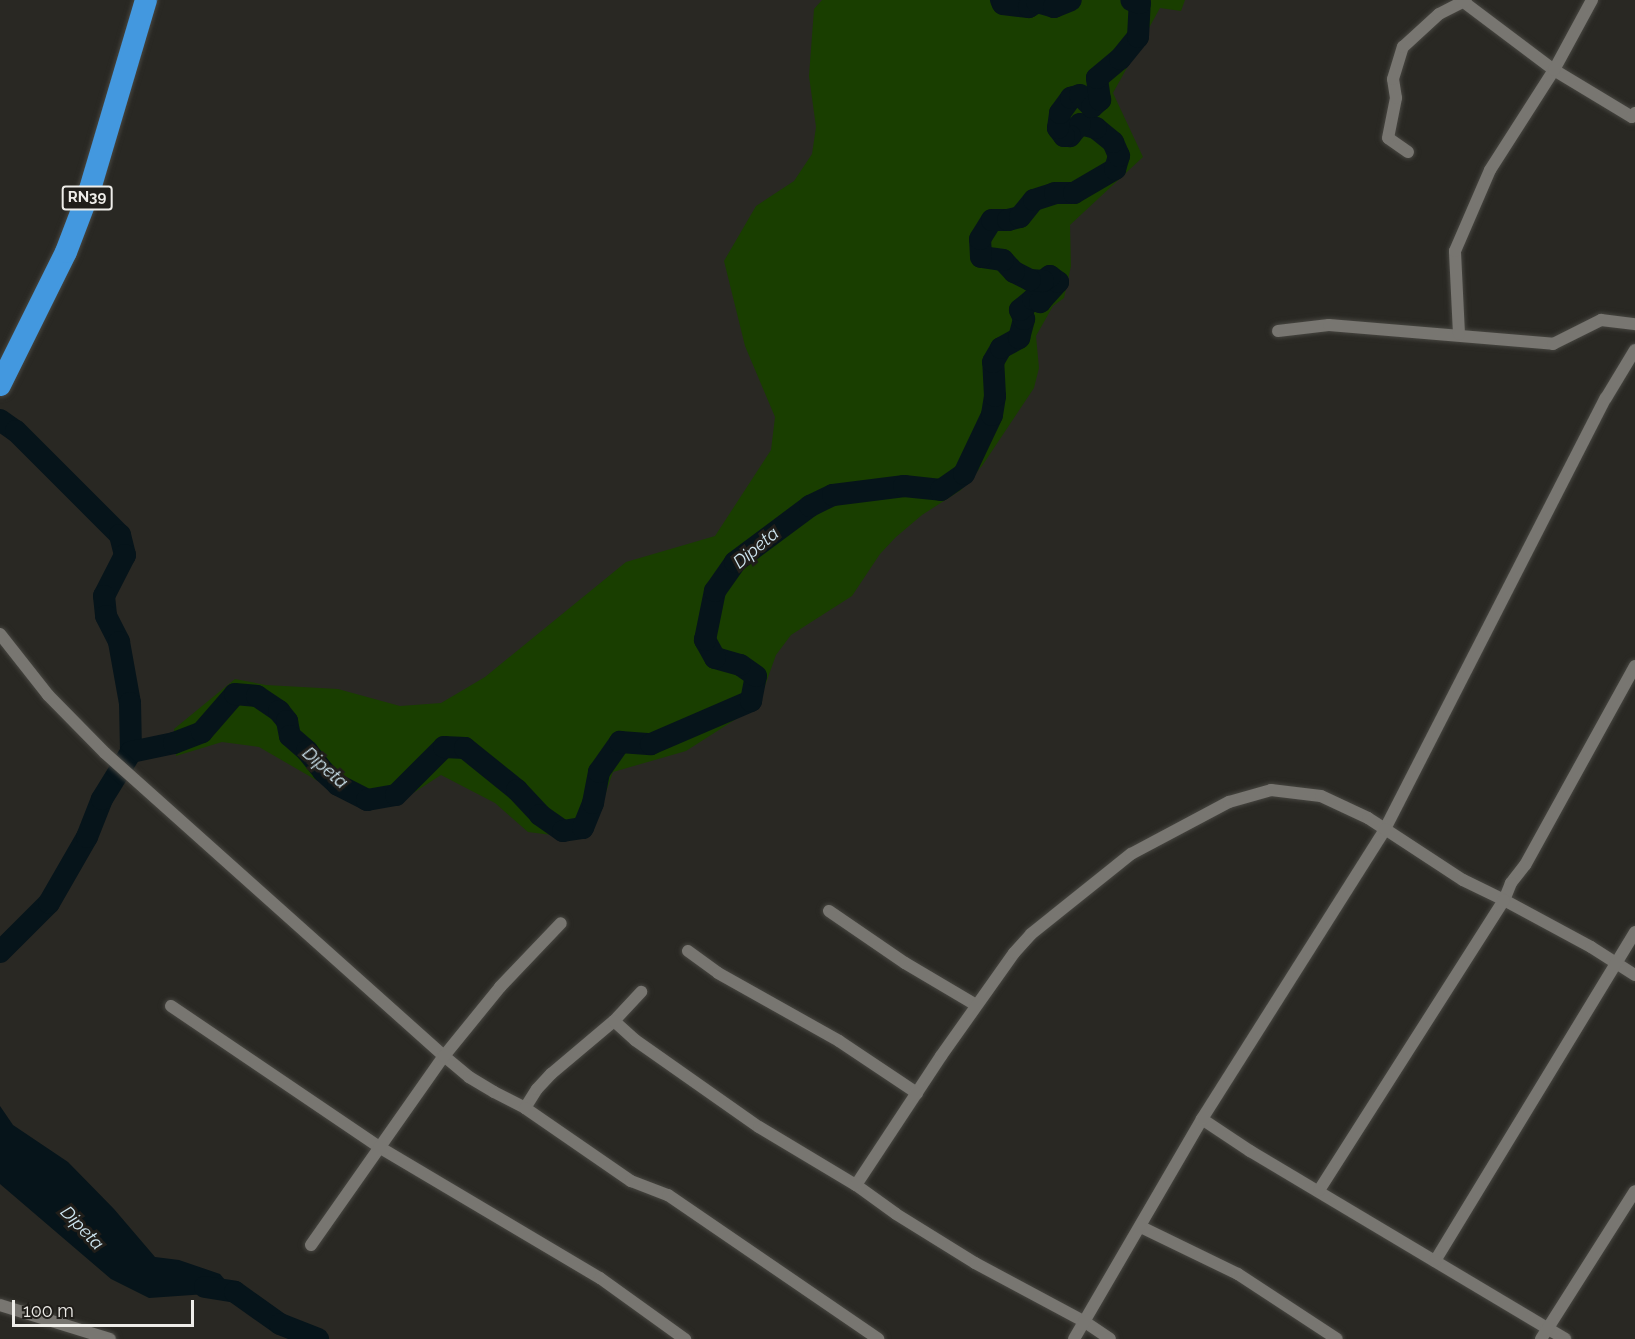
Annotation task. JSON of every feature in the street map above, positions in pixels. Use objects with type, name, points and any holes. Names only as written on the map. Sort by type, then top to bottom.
[{"type":"highway","name":"RN39","points":[[0,385],[66,252],[90,189],[146,0]]},
{"type":"street","points":[[1459,334],[1455,251],[1490,170],[1554,70],[1592,0]]},
{"type":"street","points":[[1408,152],[1388,138],[1396,98],[1393,79],[1403,48],[1439,14],[1464,1],[1554,70],[1632,117],[1635,113]]},
{"type":"street","points":[[1278,331],[1329,325],[1418,334],[1459,334],[1553,344],[1601,320],[1635,324]]},
{"type":"street","points":[[1074,1339],[1202,1119],[1385,829],[1606,398],[1635,350]]},
{"type":"street","points":[[0,634],[48,694],[105,753],[469,1077],[525,1108],[631,1181],[668,1195],[878,1339]]},
{"type":"street","points":[[1319,1190],[1504,900],[1511,883],[1525,865],[1635,666]]},
{"type":"street","points":[[856,1185],[976,1005],[1031,934],[1131,854],[1228,802],[1271,790],[1321,796],[1368,818],[1463,880],[1591,947],[1635,975]]},
{"type":"street","points":[[829,911],[905,963],[976,1005]]},
{"type":"street","points":[[311,1245],[444,1056],[500,987],[561,923]]},
{"type":"street","points":[[1435,1261],[1635,932]]},
{"type":"street","points":[[688,951],[718,973],[838,1041],[917,1093]]},
{"type":"street","points":[[525,1108],[537,1089],[551,1074],[614,1021],[641,992]]},
{"type":"street","points":[[171,1006],[380,1147],[600,1278],[686,1339]]},
{"type":"street","points":[[614,1021],[635,1040],[730,1107],[856,1185],[896,1214],[975,1263],[1084,1322],[1110,1339]]},
{"type":"street","points":[[1202,1119],[1250,1151],[1435,1261],[1544,1334],[1565,1339]]},
{"type":"street","points":[[1544,1334],[1635,1191]]},
{"type":"street","points":[[1141,1227],[1238,1274],[1337,1339]]},
{"type":"street","points":[[0,1305],[110,1339]]},
{"type":"green space","points":[[822,0],[1185,0],[1181,11],[1160,8],[1113,93],[1143,157],[1070,225],[1071,266],[1064,298],[1053,306],[1036,336],[1039,368],[1034,388],[982,466],[961,490],[922,515],[896,537],[880,554],[852,596],[791,635],[776,655],[758,705],[686,751],[613,772],[595,824],[584,839],[528,832],[495,803],[441,775],[404,799],[368,810],[259,747],[222,742],[176,756],[174,729],[235,679],[266,685],[338,689],[400,706],[441,703],[485,677],[626,562],[715,536],[771,450],[775,417],[745,346],[724,261],[756,206],[794,181],[812,154],[816,127],[809,76],[814,9]]},
{"type":"water","points":[[0,1106],[13,1125],[68,1162],[114,1209],[155,1257],[179,1260],[220,1274],[235,1292],[149,1298],[111,1279],[0,1184]]},
{"type":"waterway","name":"Dipeta","points":[[1001,0],[1003,4],[1029,7],[1037,2],[1054,7],[1071,0]]},
{"type":"waterway","name":"Dipeta","points":[[0,952],[49,903],[87,837],[102,799],[131,752],[174,743],[202,732],[235,694],[257,696],[279,711],[287,721],[290,736],[307,751],[323,771],[338,785],[367,800],[396,795],[444,747],[465,748],[517,790],[540,815],[563,831],[583,828],[593,803],[599,772],[620,742],[651,744],[751,701],[756,676],[740,665],[715,658],[705,640],[715,591],[735,562],[810,506],[833,495],[904,486],[941,490],[964,474],[992,415],[995,396],[993,362],[1001,348],[1019,338],[1024,319],[1020,310],[1033,299],[1040,302],[1058,282],[1050,276],[1043,281],[1030,280],[1014,272],[1003,260],[981,257],[980,239],[992,220],[1020,217],[1034,200],[1055,193],[1074,193],[1115,169],[1119,156],[1113,142],[1096,128],[1080,124],[1070,136],[1064,136],[1058,128],[1060,113],[1071,98],[1080,95],[1092,107],[1100,100],[1097,78],[1120,59],[1138,37],[1140,3],[1131,0]]},
{"type":"waterway","points":[[0,420],[16,431],[120,535],[125,555],[104,596],[106,616],[119,642],[130,703],[131,752]]},
{"type":"waterway","name":"Dipeta","points":[[205,1287],[235,1292],[280,1324],[318,1339]]}]
